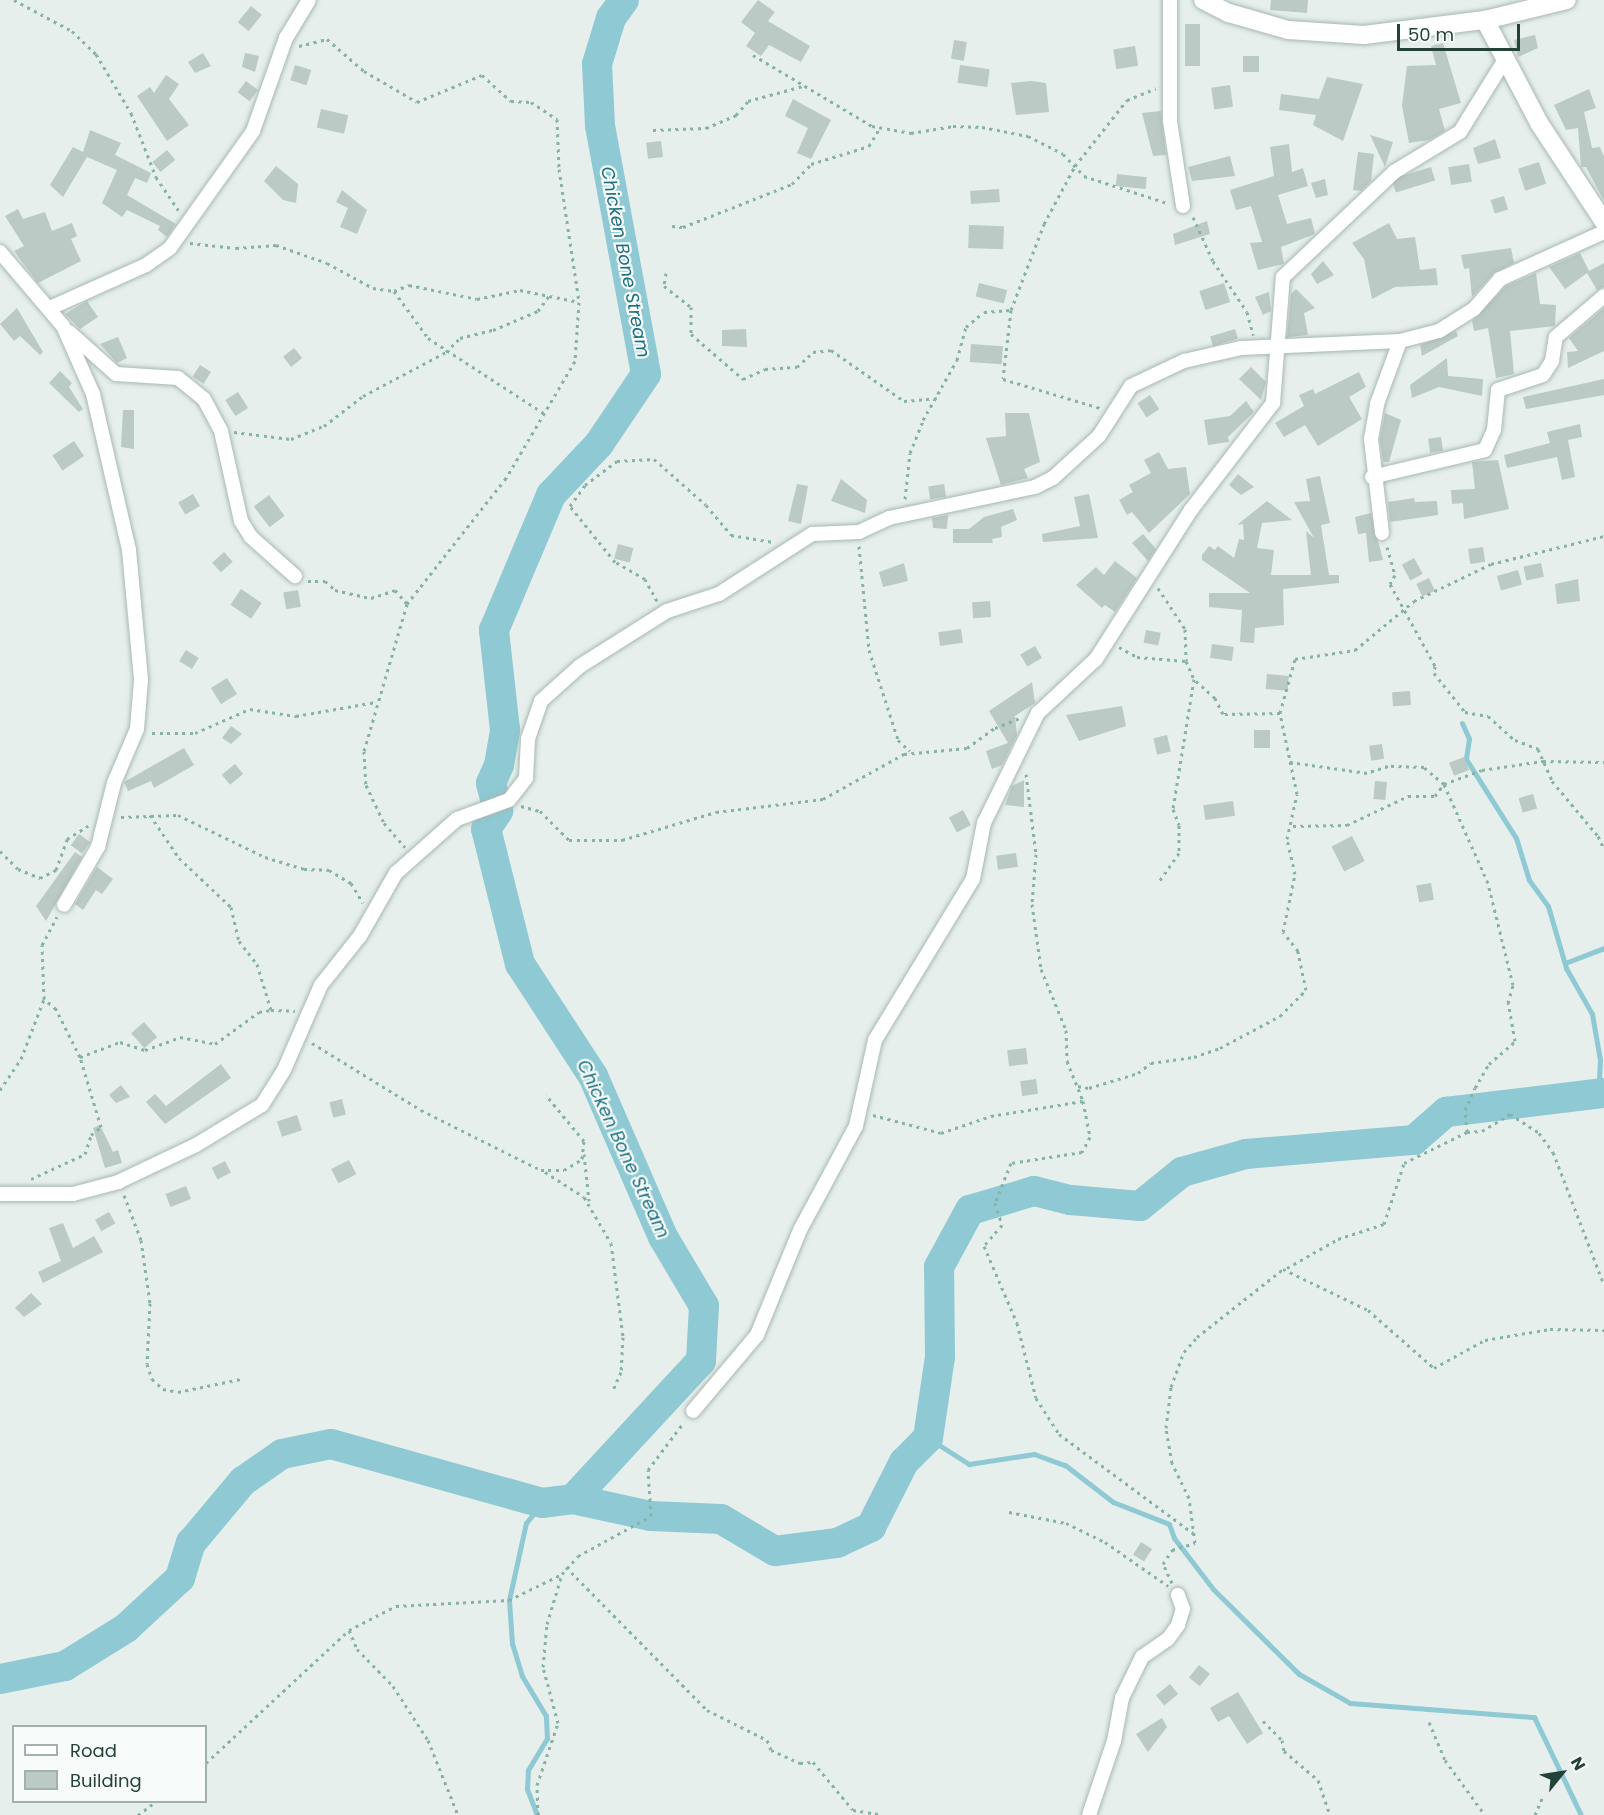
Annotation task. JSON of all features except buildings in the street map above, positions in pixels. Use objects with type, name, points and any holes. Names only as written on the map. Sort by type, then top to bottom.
[{"type":"street","points":[[51,308],[146,265],[179,238],[253,130],[286,38],[309,0]]},
{"type":"street","points":[[1170,0],[1169,88],[1183,206]]},
{"type":"street","points":[[1203,0],[1260,23],[1323,35],[1405,33],[1485,20],[1522,5],[1567,0]]},
{"type":"street","points":[[1485,20],[1504,61],[1604,222]]},
{"type":"street","points":[[693,1411],[751,1346],[800,1230],[862,1110],[875,1040],[973,879],[984,823],[1018,759],[1038,713],[1106,645],[1191,510],[1274,403],[1276,346],[1283,277],[1394,172],[1460,132],[1504,61]]},
{"type":"street","points":[[0,1194],[73,1194],[118,1182],[196,1146],[262,1105],[301,1037],[309,1010],[412,855],[467,814],[507,801],[526,778],[528,739],[541,701],[580,666],[667,611],[719,594],[793,545],[825,530],[859,532],[903,515],[1035,487],[1072,466],[1104,429],[1131,386],[1159,371],[1184,361],[1260,347],[1400,341],[1459,321],[1500,279],[1604,232]]},
{"type":"street","points":[[0,252],[51,308],[63,327],[96,403],[122,506],[141,680],[137,729],[114,783],[98,847],[64,905]]},
{"type":"street","points":[[1372,477],[1485,450],[1494,430],[1498,390],[1543,375],[1552,361],[1556,338],[1604,296]]},
{"type":"street","points":[[63,327],[116,374],[178,378],[204,399],[221,431],[241,521],[251,537],[295,576]]},
{"type":"street","points":[[1382,533],[1372,477],[1374,417],[1400,341]]},
{"type":"street","points":[[1089,1815],[1114,1741],[1122,1698],[1142,1657],[1168,1639],[1178,1625],[1183,1609],[1178,1595]]},
{"type":"path","points":[[14,0],[72,31],[96,54],[131,113],[156,177],[171,203],[190,222]]},
{"type":"path","points":[[286,38],[303,47],[316,39],[327,39],[364,71],[417,102],[482,75],[511,101],[531,102],[557,119],[559,169],[579,302],[575,361],[506,478],[407,604],[376,702],[364,752],[366,785],[384,823],[412,855]]},
{"type":"path","points":[[753,56],[845,113],[880,128],[911,133],[953,126],[993,129],[1034,139],[1093,180],[1183,206],[1247,312],[1260,347]]},
{"type":"path","points":[[653,130],[706,128],[736,115],[748,101],[802,86]]},
{"type":"path","points":[[1104,429],[1100,407],[1003,380],[1011,310],[1044,224],[1075,166],[1127,100],[1152,89],[1169,88]]},
{"type":"path","points":[[672,226],[683,227],[792,183],[811,164],[860,151],[874,141],[880,128]]},
{"type":"path","points":[[179,238],[236,248],[276,245],[327,263],[373,288],[394,291],[409,285],[477,299],[520,290],[579,302]]},
{"type":"path","points":[[666,273],[664,286],[691,307],[691,334],[742,380],[765,369],[798,367],[813,352],[831,350],[904,401],[937,398]]},
{"type":"path","points":[[394,291],[428,338],[446,352],[545,414]]},
{"type":"path","points":[[221,431],[291,439],[345,414],[363,396],[446,352],[467,335],[493,330],[538,310],[549,296]]},
{"type":"path","points":[[903,515],[910,453],[957,360],[966,327],[984,312],[1011,310]]},
{"type":"path","points":[[667,611],[645,579],[615,562],[570,506],[585,485],[617,461],[654,459],[706,505],[730,535],[793,545]]},
{"type":"path","points":[[859,532],[869,650],[898,740],[911,751]]},
{"type":"path","points":[[1382,533],[1395,575],[1390,584],[1435,666],[1434,673],[1465,711],[1497,722],[1515,740],[1538,749],[1552,781],[1598,836],[1604,849]]},
{"type":"path","points":[[1076,1085],[1089,1088],[1138,1072],[1150,1063],[1194,1057],[1220,1048],[1280,1016],[1305,990],[1298,951],[1283,932],[1295,874],[1287,839],[1293,826],[1297,794],[1280,713],[1295,659],[1355,650],[1405,608],[1491,564],[1604,536]]},
{"type":"path","points":[[295,576],[371,598],[395,590],[407,604]]},
{"type":"path","points":[[1147,580],[1159,589],[1185,629],[1186,661],[1194,679],[1215,698],[1223,714],[1280,713]]},
{"type":"path","points":[[1106,645],[1122,647],[1137,657],[1186,661]]},
{"type":"path","points":[[1158,883],[1179,854],[1179,825],[1173,809],[1194,679]]},
{"type":"path","points":[[137,729],[159,735],[195,733],[250,709],[296,716],[376,702]]},
{"type":"path","points":[[507,801],[540,811],[569,840],[605,843],[732,809],[824,799],[911,751],[967,748],[995,728],[1038,713]]},
{"type":"path","points":[[1018,759],[1025,772],[1035,854],[1032,904],[1041,969],[1066,1030],[1065,1047],[1083,1101],[1090,1137],[1082,1152],[1011,1163],[995,1203],[1002,1225],[984,1246],[1017,1323],[1036,1398],[1059,1434],[1194,1534]]},
{"type":"path","points":[[1293,826],[1347,825],[1408,796],[1435,796],[1444,784],[1482,771],[1543,761],[1604,762]]},
{"type":"path","points":[[1290,762],[1367,773],[1388,766],[1424,766],[1444,784],[1488,883],[1513,985],[1508,1003],[1514,1044],[1494,1059],[1474,1088],[1465,1110],[1467,1132]]},
{"type":"path","points":[[150,814],[179,858],[231,907],[238,941],[257,964],[271,1010]]},
{"type":"path","points":[[0,851],[18,869],[40,878],[56,870],[67,839],[75,832],[104,822],[150,814],[178,815],[265,856],[304,869],[329,870],[351,883],[361,901],[374,911]]},
{"type":"path","points":[[0,1090],[21,1059],[44,999],[42,945],[64,905]]},
{"type":"path","points":[[25,1195],[29,1180],[85,1154],[91,1135],[101,1127],[81,1057],[56,1009],[44,999]]},
{"type":"path","points":[[81,1057],[120,1042],[145,1050],[180,1037],[215,1044],[259,1012],[309,1010]]},
{"type":"path","points":[[301,1037],[421,1110],[541,1170],[575,1190],[591,1205],[611,1243],[622,1310],[622,1363],[613,1390]]},
{"type":"path","points":[[546,1095],[576,1128],[584,1152],[591,1205]]},
{"type":"path","points":[[862,1110],[941,1133],[991,1116],[1083,1101]]},
{"type":"path","points":[[1178,1595],[1163,1563],[1172,1550],[1195,1543],[1189,1498],[1172,1463],[1166,1428],[1171,1388],[1184,1352],[1197,1337],[1287,1268],[1338,1239],[1384,1224],[1404,1163],[1467,1132],[1482,1131],[1510,1114],[1530,1124],[1553,1152],[1604,1285]]},
{"type":"path","points":[[541,1170],[564,1170],[584,1152]]},
{"type":"path","points":[[118,1182],[141,1240],[150,1303],[147,1364],[152,1379],[163,1389],[178,1392],[241,1379]]},
{"type":"path","points":[[1287,1268],[1368,1310],[1434,1368],[1485,1340],[1550,1329],[1604,1330]]},
{"type":"path","points":[[538,1815],[537,1785],[558,1723],[543,1667],[544,1646],[562,1574],[578,1556],[651,1516],[648,1470],[693,1411]]},
{"type":"path","points":[[1009,1512],[1066,1523],[1105,1542],[1178,1595]]},
{"type":"path","points":[[566,1567],[708,1710],[767,1740],[771,1750],[800,1763],[813,1762],[854,1810],[883,1815]]},
{"type":"path","points":[[207,1762],[349,1630],[396,1606],[508,1600],[562,1574]]},
{"type":"path","points":[[349,1630],[357,1648],[393,1686],[428,1740],[458,1815]]},
{"type":"path","points":[[1263,1721],[1282,1740],[1284,1751],[1318,1780],[1330,1815]]},
{"type":"path","points":[[1429,1722],[1445,1760],[1485,1815]]},
{"type":"path","points":[[1534,1815],[1542,1796]]},
{"type":"path","points":[[138,1815],[154,1803]]},
{"type":"waterway","name":"Chicken Bone Stream","points":[[0,1679],[65,1666],[126,1628],[180,1578],[191,1543],[243,1481],[282,1454],[331,1444],[542,1503],[573,1499],[701,1361],[704,1306],[663,1237],[593,1076],[520,964],[486,829],[498,811],[491,783],[499,765],[505,730],[494,630],[551,495],[599,444],[646,374],[600,125],[597,64],[611,18],[624,0]]},
{"type":"waterway","points":[[1462,723],[1469,739],[1466,759],[1516,838],[1529,880],[1548,906],[1566,968],[1592,1014],[1600,1060],[1598,1094]]},
{"type":"waterway","points":[[1565,963],[1604,948]]},
{"type":"waterway","points":[[573,1499],[651,1516],[721,1519],[775,1551],[837,1543],[871,1527],[904,1462],[928,1438],[940,1357],[939,1267],[970,1210],[1034,1191],[1071,1200],[1140,1206],[1182,1172],[1246,1154],[1414,1140],[1446,1112],[1604,1093]]},
{"type":"waterway","points":[[928,1438],[969,1464],[1034,1454],[1065,1465],[1113,1502],[1169,1524],[1174,1538],[1213,1589],[1299,1674],[1350,1703],[1534,1717],[1581,1815]]},
{"type":"waterway","points":[[537,1815],[527,1789],[528,1770],[547,1738],[546,1716],[522,1676],[512,1644],[509,1600],[526,1523],[542,1503]]}]
